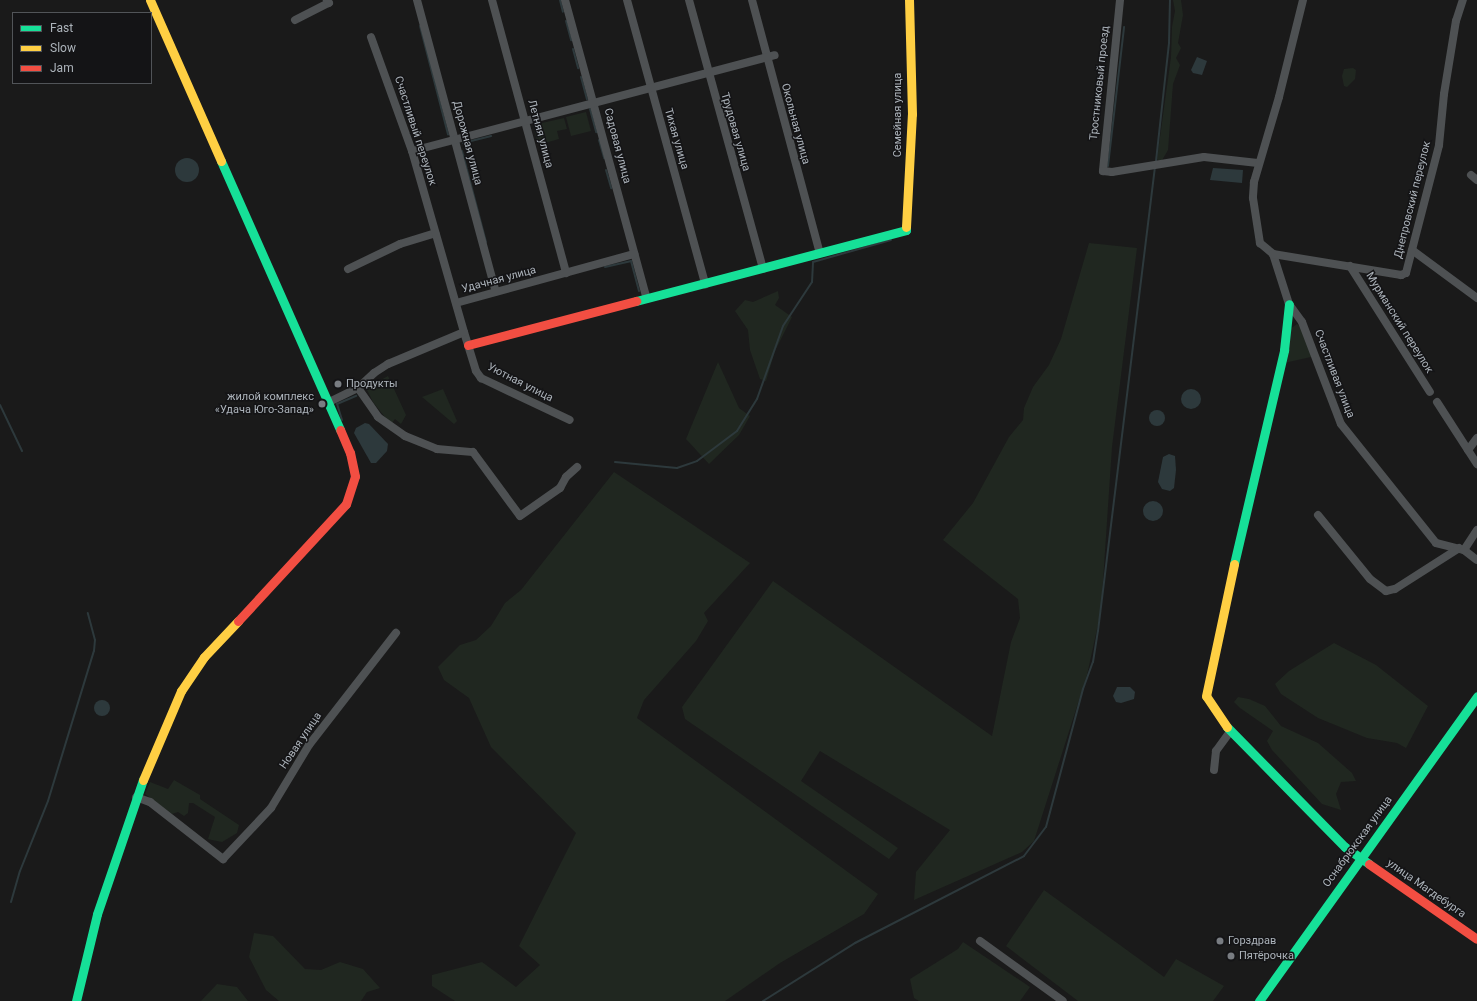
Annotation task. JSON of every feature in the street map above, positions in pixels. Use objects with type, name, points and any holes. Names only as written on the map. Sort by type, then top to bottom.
[{"type":"street","points":[[76,1001],[97,914],[136,797],[175,704],[192,674],[342,508],[351,495],[355,476],[353,462],[254,232],[150,0]]},
{"type":"street","points":[[295,20],[329,3],[327,0]]},
{"type":"street","name":"Дорожная улица","points":[[417,0],[496,292]]},
{"type":"street","name":"Летняя улица","points":[[492,0],[566,273]]},
{"type":"street","name":"Садовая улица","points":[[565,0],[647,299]]},
{"type":"street","name":"Тихая улица","points":[[627,0],[705,284]]},
{"type":"street","name":"Трудовая улица","points":[[689,0],[763,269]]},
{"type":"street","name":"Окольная улица","points":[[752,0],[766,58],[820,253]]},
{"type":"street","name":"Семейная улица","points":[[820,253],[906,230],[912,114],[909,0]]},
{"type":"street","name":"Тростниковый проезд","points":[[1120,0],[1102,169],[1112,172],[1204,157],[1258,163]]},
{"type":"street","points":[[1273,254],[1260,243],[1256,228],[1252,198],[1258,163],[1279,97],[1303,0]]},
{"type":"street","name":"Днепровский переулок","points":[[1273,254],[1400,274],[1406,273],[1439,145],[1456,21],[1463,0]]},
{"type":"street","name":"Счастливый переулок","points":[[372,37],[412,151],[456,303]]},
{"type":"street","points":[[412,151],[525,121],[594,105],[766,58],[775,54]]},
{"type":"street","points":[[348,269],[400,244],[435,233]]},
{"type":"street","points":[[1412,250],[1477,298]]},
{"type":"street","points":[[468,345],[820,253]]},
{"type":"street","name":"Удачная улица","points":[[464,332],[456,303],[634,254]]},
{"type":"street","name":"Счастливая улица","points":[[1273,254],[1289,304],[1302,322],[1341,424],[1436,543],[1461,549]]},
{"type":"street","name":"Мурманский переулок","points":[[1350,266],[1430,392]]},
{"type":"street","name":"улица Магдебурга","points":[[1289,304],[1284,350],[1250,488],[1206,696],[1230,732],[1360,859],[1477,939]]},
{"type":"street","points":[[327,403],[358,388],[374,373],[388,364],[464,332]]},
{"type":"street","name":"Уютная улица","points":[[464,332],[476,371],[482,378],[570,420]]},
{"type":"street","points":[[358,388],[378,417],[405,436],[437,449],[473,452],[520,516],[560,488],[566,477],[577,467]]},
{"type":"street","points":[[1437,402],[1477,464]]},
{"type":"street","points":[[1468,450],[1477,438]]},
{"type":"street","points":[[1318,514],[1370,579],[1386,591],[1395,589],[1461,549],[1477,530]]},
{"type":"street","points":[[1461,549],[1477,560]]},
{"type":"street","name":"Новая улица","points":[[136,797],[150,802],[223,859],[271,808],[309,745],[396,633]]},
{"type":"street","name":"Оснабрюкская улица","points":[[1259,1001],[1477,696]]},
{"type":"street","points":[[1214,770],[1216,751],[1230,732]]},
{"type":"street","points":[[980,941],[1063,1001]]},
{"type":"shaded area","points":[[1173,0],[1181,0],[1183,15],[1178,43],[1181,48],[1176,58],[1180,65],[1173,84],[1168,150],[1161,162],[1157,159],[1171,57],[1172,27],[1175,11]]},
{"type":"shaded area","points":[[1197,57],[1207,61],[1202,75],[1193,73],[1191,70]]},
{"type":"shaded area","points":[[1353,68],[1356,70],[1355,79],[1347,87],[1344,86],[1342,76],[1344,69]]},
{"type":"shaded area","points":[[586,112],[591,131],[571,136],[566,117]]},
{"type":"shaded area","points":[[564,118],[567,129],[557,131],[559,139],[538,145],[533,125]]},
{"type":"shaded area","points":[[187,158],[196,161],[199,170],[196,179],[187,182],[178,179],[175,170],[178,161]]},
{"type":"shaded area","points":[[1213,168],[1243,170],[1242,183],[1210,180]]},
{"type":"shaded area","points":[[1089,243],[1137,248],[1112,447],[1101,611],[1087,675],[1034,841],[1022,852],[914,900],[916,872],[950,830],[820,751],[801,781],[898,848],[889,859],[685,719],[682,707],[773,581],[992,736],[1011,642],[1020,618],[1018,599],[943,540],[973,503],[1009,437],[1023,420],[1024,408],[1033,387],[1049,365],[1061,339]]},
{"type":"shaded area","points":[[778,291],[779,298],[775,305],[792,317],[775,351],[766,381],[760,379],[750,350],[748,330],[735,311],[745,300],[753,302]]},
{"type":"shaded area","points":[[1297,324],[1300,326],[1312,354],[1311,357],[1284,363],[1290,329]]},
{"type":"shaded area","points":[[718,362],[739,408],[750,416],[739,435],[709,464],[686,439]]},
{"type":"shaded area","points":[[388,376],[406,415],[401,424],[395,419],[392,423],[388,421],[373,402],[366,388]]},
{"type":"shaded area","points":[[443,389],[457,421],[454,424],[422,397]]},
{"type":"shaded area","points":[[1191,389],[1198,392],[1201,399],[1198,406],[1191,409],[1184,406],[1181,399],[1184,392]]},
{"type":"shaded area","points":[[1154,410],[1160,410],[1165,415],[1163,424],[1160,426],[1154,426],[1149,421],[1149,415]]},
{"type":"shaded area","points":[[365,423],[369,424],[388,444],[387,451],[376,463],[371,463],[354,433],[356,428]]},
{"type":"shaded area","points":[[1169,454],[1175,456],[1176,470],[1174,488],[1170,491],[1162,489],[1158,482],[1163,457]]},
{"type":"shaded area","points":[[614,472],[750,563],[704,613],[708,621],[696,641],[644,700],[637,718],[878,894],[864,914],[780,963],[725,1001],[455,1001],[432,986],[432,975],[482,962],[516,987],[540,965],[519,946],[576,833],[491,747],[469,698],[444,680],[438,667],[460,645],[476,640],[491,626],[505,603],[521,590]]},
{"type":"shaded area","points":[[1153,501],[1160,504],[1163,511],[1160,518],[1153,521],[1146,518],[1143,511],[1146,504]]},
{"type":"shaded area","points":[[1334,643],[1376,665],[1428,706],[1406,748],[1397,743],[1367,738],[1318,718],[1281,694],[1275,684],[1289,671]]},
{"type":"shaded area","points":[[1117,687],[1130,687],[1135,692],[1134,699],[1121,703],[1116,702],[1113,696]]},
{"type":"shaded area","points":[[1238,697],[1249,699],[1265,706],[1281,726],[1318,743],[1352,773],[1356,781],[1341,782],[1336,794],[1341,810],[1322,804],[1272,750],[1267,741],[1273,731],[1240,708],[1234,702]]},
{"type":"shaded area","points":[[102,700],[108,702],[110,708],[108,714],[102,716],[96,714],[94,708],[96,702]]},
{"type":"shaded area","points":[[174,780],[200,795],[200,799],[239,825],[237,833],[222,842],[208,839],[215,817],[193,803],[189,803],[188,813],[184,816],[178,812],[172,814],[145,794],[150,782],[168,789]]},
{"type":"shaded area","points":[[1044,890],[1164,977],[1176,959],[1224,986],[1213,1001],[1078,1001],[1006,946]]},
{"type":"shaded area","points":[[254,933],[273,936],[305,969],[321,970],[340,962],[363,969],[380,988],[367,992],[361,1001],[279,1001],[266,990],[249,957]]},
{"type":"shaded area","points":[[963,942],[1030,987],[1020,1001],[919,1001],[914,998],[910,979],[958,949]]},
{"type":"shaded area","points":[[217,984],[237,987],[248,1001],[201,1001]]},
{"type":"waterway","points":[[560,0],[563,12]]},
{"type":"waterway","points":[[1156,161],[1169,43],[1170,0]]},
{"type":"waterway","points":[[566,21],[571,40]]},
{"type":"waterway","points":[[420,26],[448,134]]},
{"type":"waterway","points":[[1108,166],[1124,27]]},
{"type":"waterway","points":[[573,49],[578,68]]},
{"type":"waterway","points":[[581,77],[587,99]]},
{"type":"waterway","points":[[590,109],[596,132]]},
{"type":"waterway","points":[[463,143],[491,136]]},
{"type":"waterway","points":[[599,140],[604,158]]},
{"type":"waterway","points":[[462,151],[486,242]]},
{"type":"waterway","points":[[606,170],[611,188]]},
{"type":"waterway","points":[[763,1001],[855,943],[1024,856],[1046,827],[1083,689],[1093,662],[1155,170]]},
{"type":"waterway","points":[[615,462],[677,468],[697,461],[737,431],[757,399],[783,326],[812,282],[813,262],[891,240]]},
{"type":"waterway","points":[[605,267],[631,261],[639,291]]},
{"type":"waterway","points":[[342,420],[337,404],[356,396]]},
{"type":"waterway","points":[[0,405],[22,451]]},
{"type":"waterway","points":[[11,902],[20,871],[48,801],[94,651],[95,640],[88,613]]},
{"type":"traffic: fast","points":[[221,161],[340,430]]},
{"type":"traffic: fast","points":[[636,301],[906,230],[906,227]]},
{"type":"traffic: fast","points":[[1234,564],[1284,350],[1289,304]]},
{"type":"traffic: fast","points":[[1259,1001],[1477,696]]},
{"type":"traffic: fast","points":[[1227,727],[1345,847],[1369,864]]},
{"type":"traffic: fast","points":[[76,1001],[97,914],[143,780]]},
{"type":"traffic: slow","points":[[150,0],[221,161]]},
{"type":"traffic: slow","points":[[906,227],[912,114],[909,0]]},
{"type":"traffic: slow","points":[[1227,727],[1206,696],[1234,564]]},
{"type":"traffic: slow","points":[[143,780],[181,691],[204,657],[238,621]]},
{"type":"traffic: jam","points":[[468,345],[636,301]]},
{"type":"traffic: jam","points":[[238,621],[346,504],[355,476],[350,453],[340,430]]},
{"type":"traffic: jam","points":[[1369,864],[1477,939]]},
{"type":"place","name":"Продукты","points":[[338,384]]},
{"type":"place","name":"жилой комплекс «Удача Юго-Запад»","points":[[322,404]]},
{"type":"place","name":"Горздрав","points":[[1220,941]]},
{"type":"place","name":"Пятёрочка","points":[[1231,956]]}]
